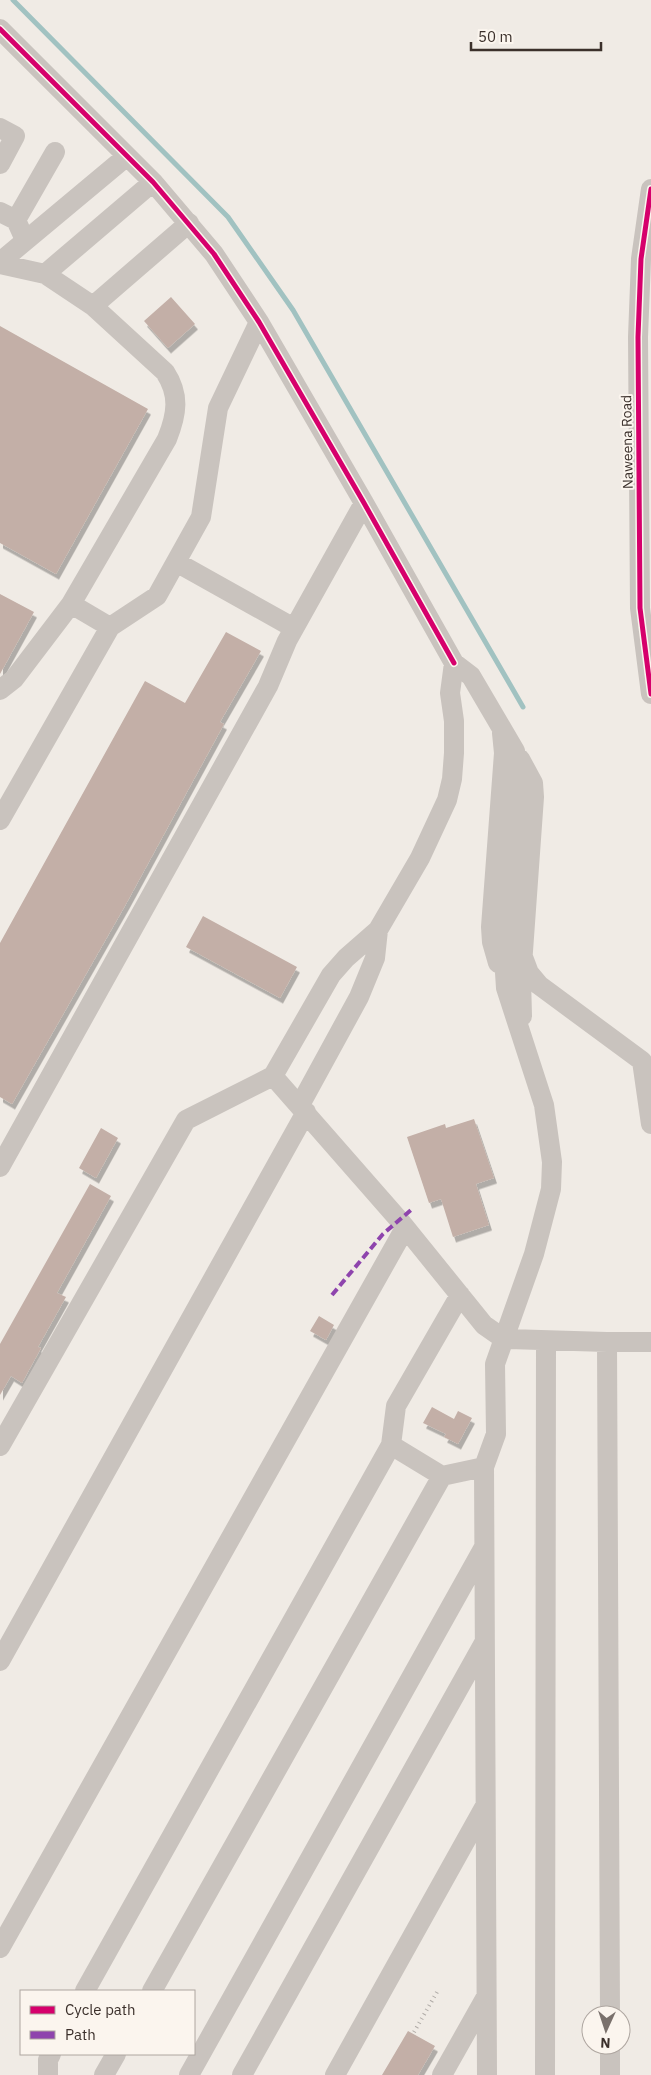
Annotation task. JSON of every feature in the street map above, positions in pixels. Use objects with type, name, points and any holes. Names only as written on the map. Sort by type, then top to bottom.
[{"type":"street","points":[[0,29],[153,182],[214,254],[258,322],[364,503],[454,663],[471,676],[533,782],[532,829],[504,957],[506,988]]},
{"type":"street","points":[[0,128],[15,136],[0,164]]},
{"type":"street","points":[[25,240],[8,216],[55,152]]},
{"type":"street","points":[[0,263],[127,156]]},
{"type":"street","points":[[45,274],[153,182]]},
{"type":"street","name":"Naweena Road","points":[[651,189],[641,259],[638,337],[645,550],[640,608],[651,694]]},
{"type":"street","points":[[93,306],[189,223]]},
{"type":"street","points":[[0,263],[45,274],[93,306],[165,372],[175,392],[176,404],[172,427],[167,440],[71,604],[14,679],[0,690]]},
{"type":"street","points":[[201,517],[218,408],[258,322]]},
{"type":"street","points":[[0,820],[110,627],[157,596],[201,517],[215,488],[234,374]]},
{"type":"street","points":[[0,1167],[268,686],[294,628],[364,503]]},
{"type":"street","points":[[176,562],[294,628]]},
{"type":"street","points":[[71,604],[110,627]]},
{"type":"street","points":[[0,1446],[186,1120],[273,1076],[331,975],[346,958],[378,930],[420,858],[447,800],[452,779],[454,721],[450,693],[454,663]]},
{"type":"street","points":[[487,2075],[484,1467],[496,1434],[495,1364],[534,1254],[551,1189],[552,1162],[544,1105],[492,942],[491,927],[504,744],[498,722]]},
{"type":"street","points":[[515,751],[519,769],[516,806],[517,901],[522,957],[521,1004],[525,1045]]},
{"type":"street","points":[[0,1661],[303,1109],[359,997],[374,958],[378,930]]},
{"type":"street","points":[[522,957],[539,985],[642,1062],[651,1124]]},
{"type":"street","points":[[273,1076],[405,1228],[484,1325],[504,1339],[651,1342]]},
{"type":"street","points":[[0,1948],[6,1924],[405,1228]]},
{"type":"street","points":[[86,1990],[391,1445],[396,1406],[460,1295]]},
{"type":"street","points":[[545,2075],[546,1341]]},
{"type":"street","points":[[607,1342],[610,2005]]},
{"type":"street","points":[[391,1445],[442,1476],[484,1467]]},
{"type":"street","points":[[153,1990],[442,1476]]},
{"type":"street","points":[[189,2075],[484,1547]]},
{"type":"street","points":[[242,2075],[485,1641]]},
{"type":"street","points":[[335,2075],[486,1806]]},
{"type":"street","points":[[442,2075],[487,1995]]},
{"type":"street","points":[[48,2075],[48,2060],[50,2055]]},
{"type":"street","points":[[104,2075],[115,2055]]},
{"type":"street","points":[[610,2055],[610,2075]]},
{"type":"building","points":[[171,297],[195,324],[168,348],[144,321]]},
{"type":"building","points":[[0,326],[148,409],[56,574],[0,543]]},
{"type":"building","points":[[0,594],[34,612],[0,674]]},
{"type":"building","points":[[226,632],[261,651],[220,722],[224,724],[126,904],[12,1104],[0,1097],[0,943],[145,681],[185,703]]},
{"type":"building","points":[[203,916],[297,967],[280,998],[186,947]]},
{"type":"building","points":[[474,1119],[494,1178],[476,1184],[489,1225],[453,1237],[441,1199],[429,1203],[407,1137],[445,1124],[446,1128]]},
{"type":"building","points":[[101,1128],[118,1138],[96,1178],[79,1168]]},
{"type":"building","points":[[90,1184],[111,1196],[57,1293],[66,1297],[38,1347],[41,1348],[22,1383],[11,1376],[0,1395],[0,1344]]},
{"type":"building","points":[[319,1316],[334,1325],[326,1340],[310,1331]]},
{"type":"building","points":[[432,1407],[454,1419],[458,1411],[472,1418],[458,1444],[444,1437],[446,1434],[423,1423]]},
{"type":"building","points":[[408,2031],[435,2046],[418,2075],[382,2075]]},
{"type":"waterway","points":[[13,0],[228,217],[293,310],[523,707]]},
{"type":"railway","points":[[414,2032],[437,1992]]},
{"type":"marked path","points":[[332,1295],[383,1234],[411,1210]]},
{"type":"cycle path","points":[[0,29],[153,182],[214,254],[259,322],[454,663]]},
{"type":"cycle path","points":[[651,189],[641,259],[638,337],[640,608],[651,694]]}]
